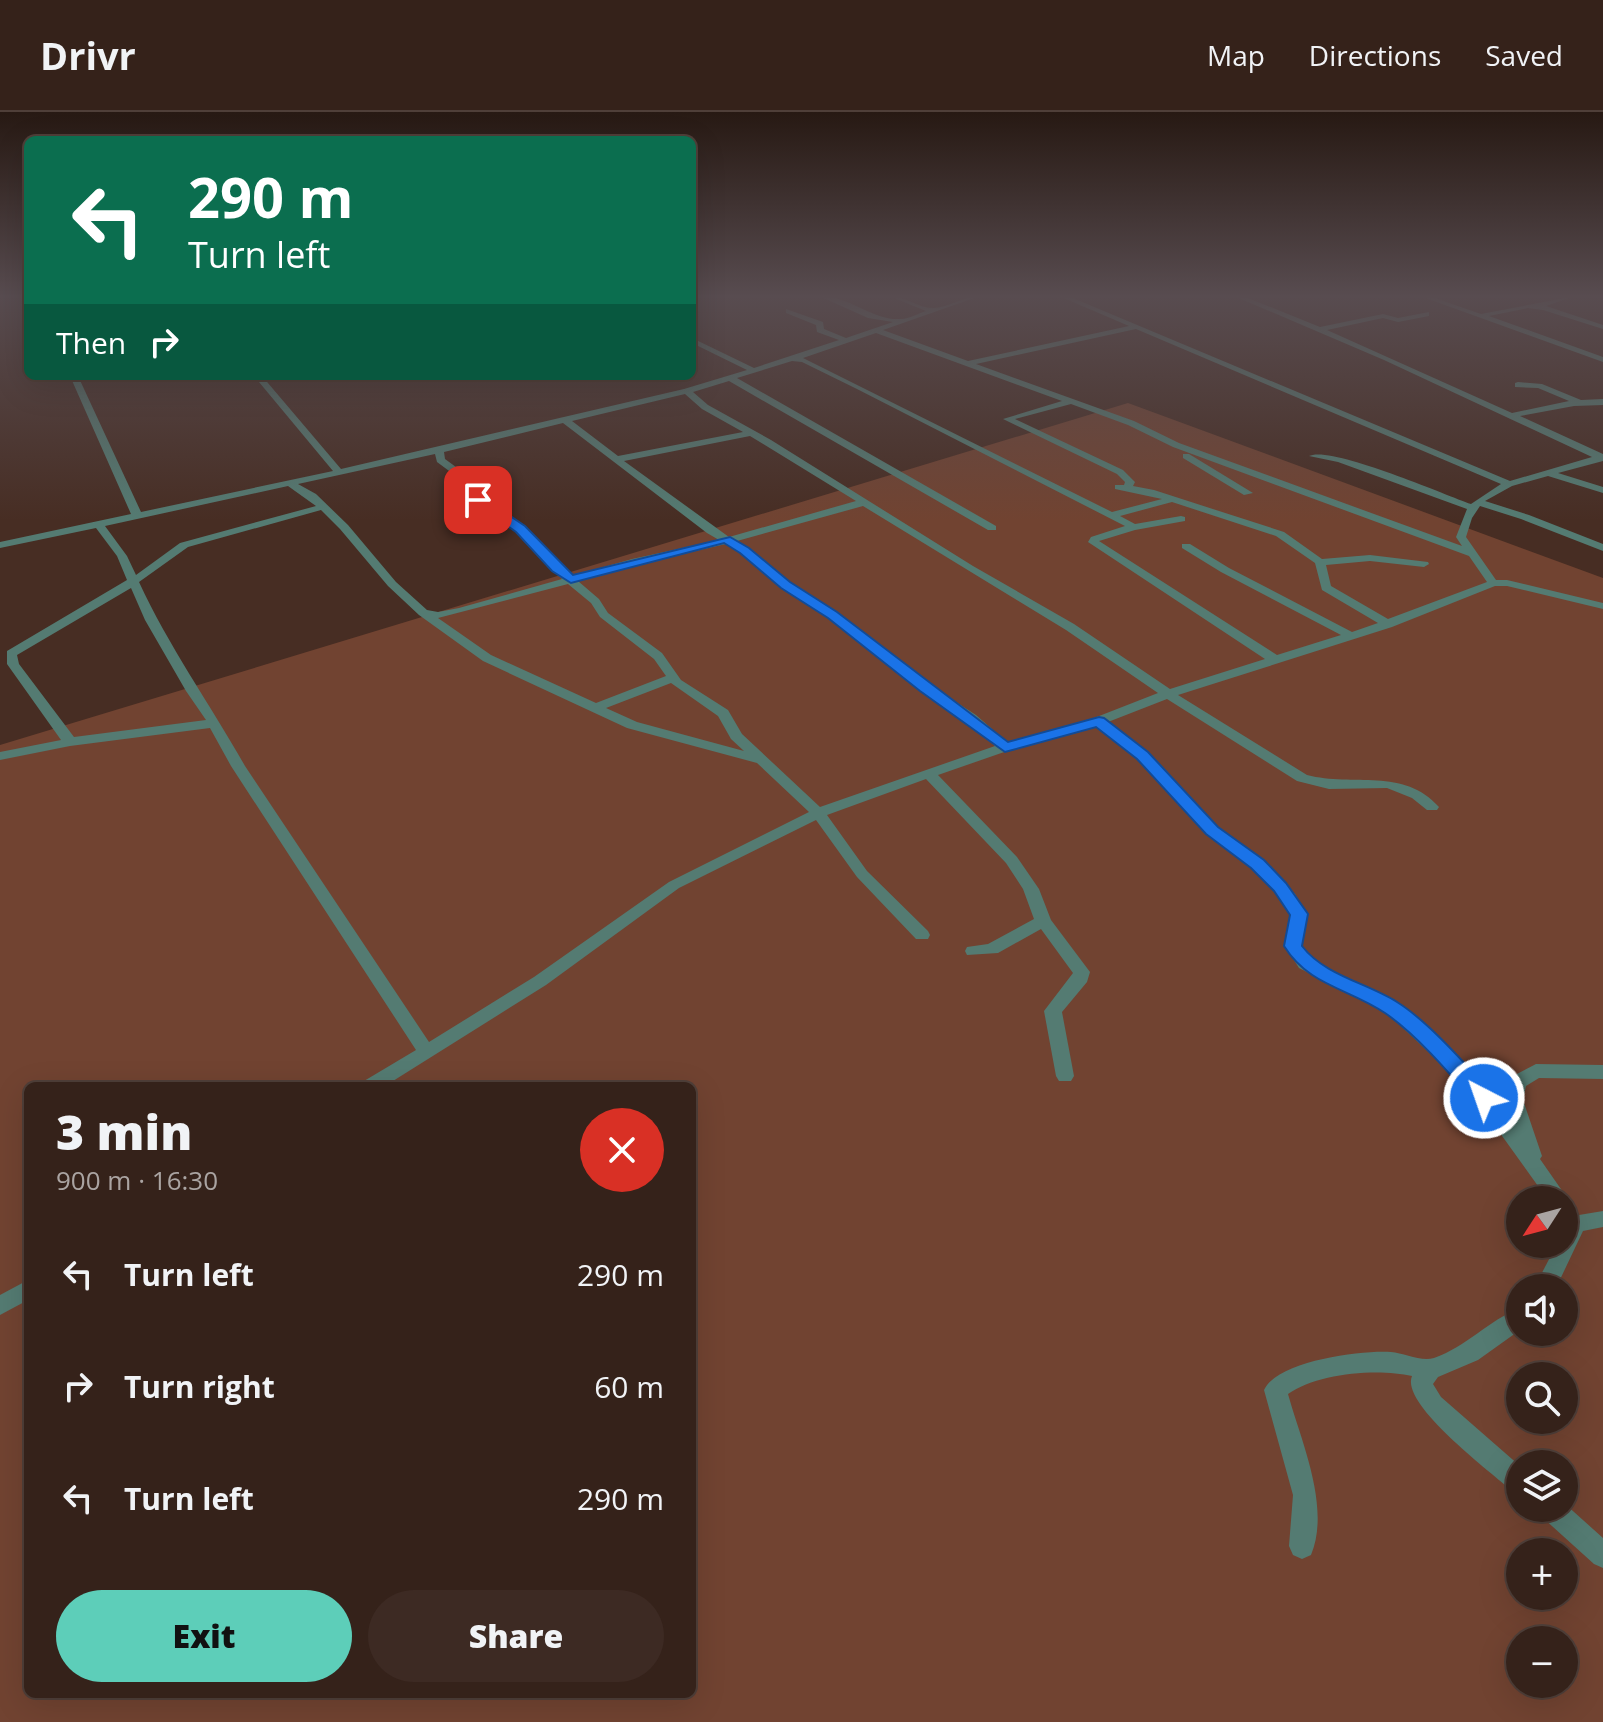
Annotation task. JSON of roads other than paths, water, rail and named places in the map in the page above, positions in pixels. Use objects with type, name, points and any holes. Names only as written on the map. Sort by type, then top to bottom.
[{"type":"street","points":[[0,545],[439,451],[687,391],[755,371]]},
{"type":"street","points":[[827,371],[1133,527]]},
{"type":"street","points":[[986,371],[1471,553]]},
{"type":"street","points":[[1241,371],[1509,484]]},
{"type":"street","points":[[1415,371],[1602,457]]},
{"type":"street","points":[[731,378],[992,528]]},
{"type":"street","points":[[76,380],[138,517]]},
{"type":"street","points":[[261,380],[338,471]]},
{"type":"street","points":[[1518,385],[1539,386],[1580,401]]},
{"type":"street","points":[[687,391],[705,407],[1070,627],[1167,694],[1309,781],[1329,785],[1389,784],[1417,795],[1432,807]]},
{"type":"street","points":[[1591,391],[1600,402]]},
{"type":"street","points":[[1072,401],[1007,419],[1120,472],[1130,482],[1123,487],[1173,499],[1280,534],[1320,562],[1370,558],[1424,564]]},
{"type":"street","points":[[1509,416],[1580,401],[1600,402]]},
{"type":"street","points":[[566,421],[663,496],[745,550],[786,585],[833,615],[1005,747]]},
{"type":"street","points":[[619,459],[751,433]]},
{"type":"street","points":[[1169,442],[1175,449],[1248,493]]},
{"type":"street","points":[[439,451],[440,460],[468,480],[478,500],[521,529],[557,569],[595,601],[604,615],[658,656],[673,678],[697,699],[723,713],[736,736],[818,813],[862,874],[922,935]]},
{"type":"street","points":[[1314,456],[1340,459],[1475,505],[1525,517],[1603,548]]},
{"type":"street","points":[[1493,583],[1461,537],[1475,505],[1509,484],[1602,457]]},
{"type":"street","points":[[1549,473],[1603,490]]},
{"type":"street","points":[[289,483],[304,490],[322,507],[392,584],[423,613],[487,658],[632,725],[762,761]]},
{"type":"street","points":[[1112,515],[1173,499]]},
{"type":"street","points":[[423,613],[446,614],[865,502]]},
{"type":"street","points":[[70,742],[13,664],[11,654],[132,582],[189,542],[322,507]]},
{"type":"street","points":[[1181,519],[1133,527],[1093,542],[1277,661]]},
{"type":"street","points":[[100,526],[122,556],[132,582],[181,673],[215,723],[238,766],[427,1053]]},
{"type":"street","points":[[1186,546],[1351,636]]},
{"type":"street","points":[[1320,562],[1326,588],[1388,624]]},
{"type":"street","points":[[378,1082],[540,981],[674,885],[818,813],[1005,747],[1099,721],[1167,694],[1388,624],[1493,583],[1507,583],[1603,606]]},
{"type":"street","points":[[595,709],[673,678]]},
{"type":"street","points":[[1099,721],[1142,755],[1212,830],[1258,864],[1280,887],[1299,914],[1293,946],[1305,964],[1392,1008],[1474,1086],[1549,1186]]},
{"type":"street","points":[[0,756],[70,742],[215,723]]},
{"type":"street","points":[[929,774],[1012,860],[1031,889],[1043,921],[1082,974],[1053,1011],[1065,1076]]},
{"type":"street","points":[[973,951],[992,949],[1043,921]]},
{"type":"street","points":[[1534,1166],[1514,1100],[1517,1082],[1536,1071],[1603,1072]]},
{"type":"street","points":[[1578,1217],[1603,1219]]},
{"type":"street","points":[[0,1306],[24,1291]]},
{"type":"street","points":[[1506,1328],[1470,1353],[1430,1370],[1421,1382],[1433,1405],[1506,1470]]},
{"type":"street","points":[[1302,1546],[1305,1495],[1275,1390],[1281,1383],[1299,1377],[1378,1362],[1430,1370]]},
{"type":"street","points":[[1566,1522],[1603,1555]]}]
